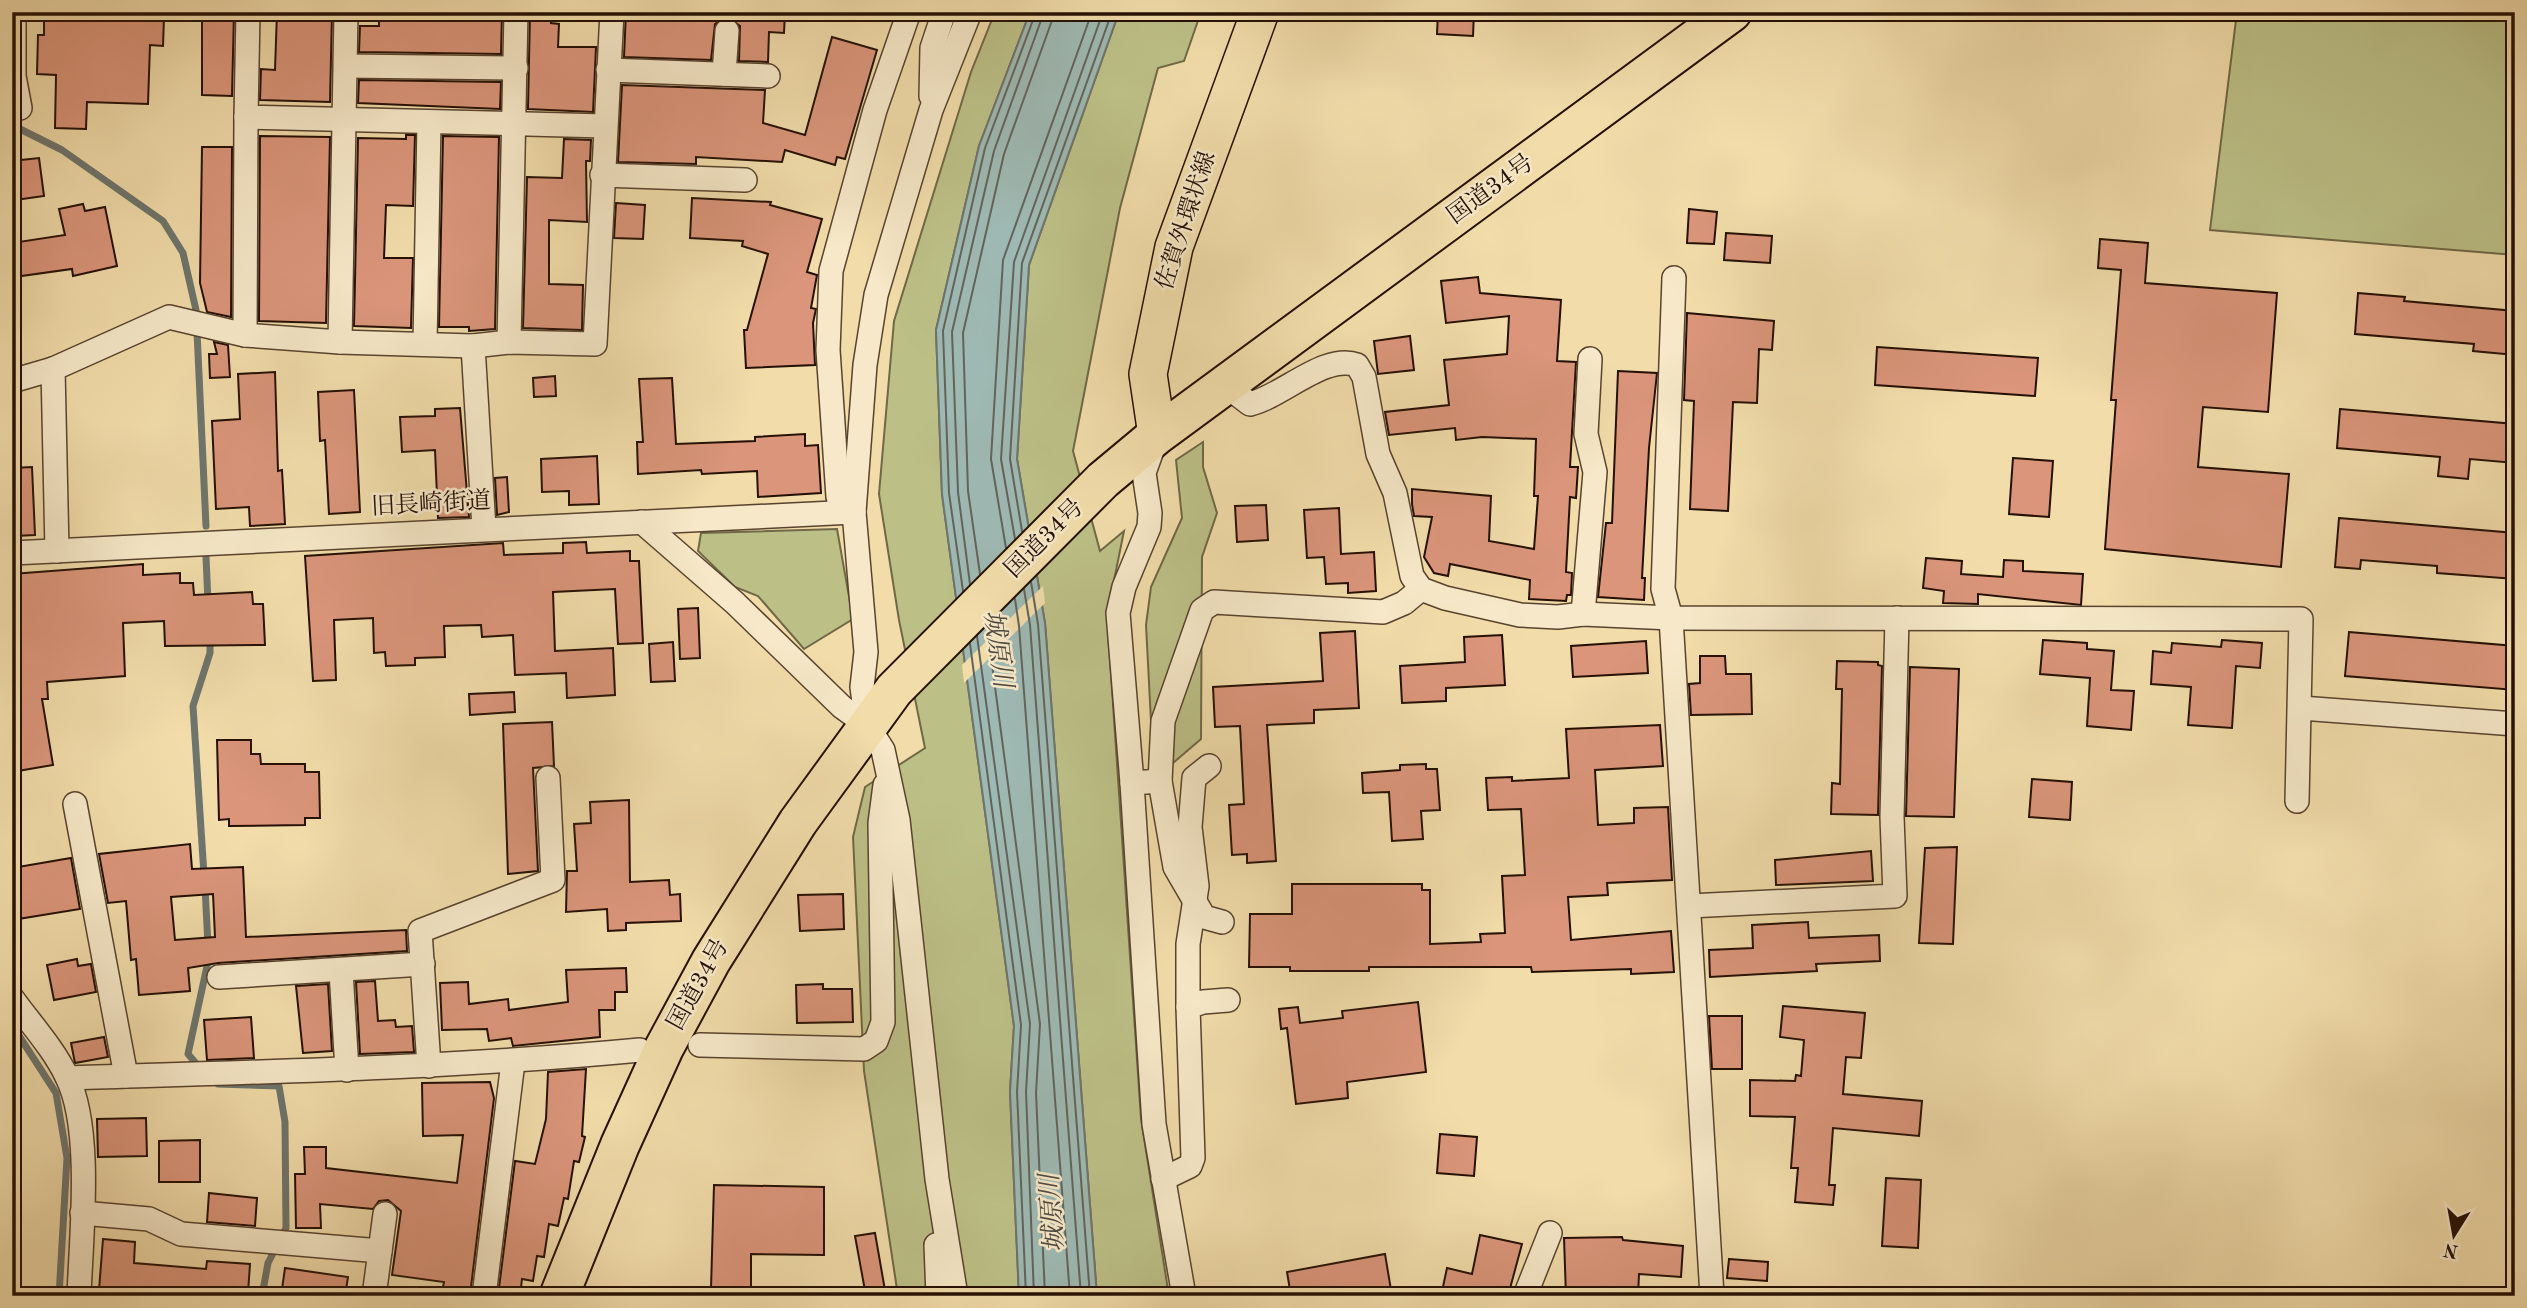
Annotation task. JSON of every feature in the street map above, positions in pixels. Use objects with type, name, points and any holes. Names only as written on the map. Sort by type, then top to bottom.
[{"type":"highway","name":"国道34号","points":[[559,1296],[620,1145],[664,1048],[705,972],[798,822],[894,690],[1103,480],[1157,435],[1732,12]]},
{"type":"main road","name":"佐賀外環状線","points":[[1157,435],[1148,374],[1174,247],[1260,12]]},
{"type":"street","points":[[14,12],[14,76],[20,108]]},
{"type":"street","points":[[245,335],[248,12]]},
{"type":"street","points":[[340,342],[346,12]]},
{"type":"street","points":[[509,342],[516,12]]},
{"type":"street","points":[[12,381],[53,369],[169,317],[245,335],[340,342],[473,346],[509,342],[595,344],[612,12]]},
{"type":"street","points":[[853,512],[838,497],[828,350],[831,271],[871,122],[909,12]]},
{"type":"street","points":[[931,110],[932,48],[944,12]]},
{"type":"street","points":[[866,725],[862,687],[866,652],[853,512],[865,365],[876,295],[931,110],[970,12]]},
{"type":"street","points":[[724,74],[727,31]]},
{"type":"street","points":[[346,66],[516,68]]},
{"type":"street","points":[[608,70],[768,76]]},
{"type":"street","points":[[246,117],[605,126]]},
{"type":"street","points":[[425,344],[429,122]]},
{"type":"street","points":[[602,175],[745,180]]},
{"type":"street","points":[[1674,278],[1662,589],[1671,618],[1712,1296]]},
{"type":"street","points":[[473,346],[484,529]]},
{"type":"street","points":[[1583,614],[1595,472],[1586,434],[1590,359]]},
{"type":"street","points":[[1225,385],[1250,404],[1264,401],[1333,363],[1346,361],[1357,365],[1364,377],[1378,454],[1395,494],[1412,576],[1421,589],[1445,598],[1520,615],[1558,617],[1583,614],[1671,618],[2301,618],[2297,801]]},
{"type":"street","points":[[53,369],[57,551]]},
{"type":"street","points":[[1157,435],[1144,473],[1150,513],[1149,527],[1124,587],[1118,613],[1154,1124],[1184,1296]]},
{"type":"street","name":"旧長崎街道","points":[[12,553],[853,512]]},
{"type":"street","points":[[642,522],[734,603],[842,707],[866,725],[883,750],[898,820],[937,1179],[956,1296]]},
{"type":"street","points":[[1222,922],[1204,917],[1175,867],[1160,781],[1163,721],[1202,610],[1214,602],[1383,612],[1404,603],[1421,589]]},
{"type":"street","points":[[1689,906],[1895,896],[1892,817],[1897,618]]},
{"type":"street","points":[[2301,708],[2515,724]]},
{"type":"street","points":[[700,1045],[863,1049],[876,1041],[883,1022],[880,823],[888,764]]},
{"type":"street","points":[[1163,1179],[1190,1166],[1193,1158],[1188,944],[1197,886],[1191,827],[1194,778],[1209,766]]},
{"type":"street","points":[[429,1066],[420,931],[553,880],[548,779]]},
{"type":"street","points":[[1132,783],[1160,781]]},
{"type":"street","points":[[75,804],[126,1076]]},
{"type":"street","points":[[219,977],[423,964]]},
{"type":"street","points":[[341,971],[347,1070]]},
{"type":"street","points":[[12,998],[68,1078],[79,1125],[83,1167],[79,1296]]},
{"type":"street","points":[[1188,1007],[1203,1002],[1228,1000]]},
{"type":"street","points":[[68,1078],[513,1062],[640,1050]]},
{"type":"street","points":[[484,1296],[513,1062]]},
{"type":"street","points":[[937,1179],[938,1296]]},
{"type":"street","points":[[82,1213],[149,1219],[181,1234],[380,1251]]},
{"type":"street","points":[[374,1296],[385,1214]]},
{"type":"street","points":[[1525,1296],[1550,1233]]},
{"type":"green space","points":[[995,12],[1030,12],[979,146],[936,330],[942,494],[1014,1026],[1010,1092],[1019,1296],[898,1296],[864,1071],[853,837],[865,787],[925,748],[899,620],[879,494],[894,321],[971,72]]},
{"type":"green space","points":[[1119,12],[1201,12],[1184,61],[1158,68],[1120,208],[1073,451],[1100,551],[1124,531],[1107,615],[1141,1119],[1169,1296],[1097,1296],[1045,623],[1017,459],[1029,265]]},
{"type":"green space","points":[[2237,12],[2515,12],[2515,255],[2210,230]]},
{"type":"green space","points":[[1203,442],[1203,467],[1217,513],[1202,557],[1201,739],[1173,763],[1163,691],[1151,721],[1146,625],[1151,587],[1182,518],[1176,460]]},
{"type":"green space","points":[[837,529],[853,619],[804,649],[758,596],[735,587],[698,551],[701,533]]},
{"type":"water","name":"城原川","points":[[1030,12],[1119,12],[1029,265],[1017,459],[1045,623],[1097,1296],[1019,1296],[1010,1092],[1014,1026],[942,494],[936,330],[979,146]]},
{"type":"pier","points":[[1043,586],[1045,603],[964,683],[962,665]]},
{"type":"building","points":[[44,12],[164,17],[163,46],[150,45],[148,104],[87,102],[86,129],[55,128],[56,75],[37,74],[38,35],[44,35]]},
{"type":"building","points":[[202,12],[234,12],[232,96],[202,95]]},
{"type":"building","points":[[277,12],[332,12],[330,102],[260,100],[261,69],[275,70]]},
{"type":"building","points":[[379,12],[502,12],[501,54],[359,52],[360,26],[379,26]]},
{"type":"building","points":[[530,12],[551,12],[551,23],[559,24],[558,47],[596,47],[593,112],[528,109]]},
{"type":"building","points":[[626,12],[785,12],[784,33],[769,32],[768,62],[739,61],[740,26],[727,17],[715,24],[711,60],[624,57]]},
{"type":"building","points":[[1438,12],[1474,12],[1473,36],[1437,34]]},
{"type":"building","points":[[832,37],[877,50],[845,159],[837,157],[835,165],[785,150],[782,162],[696,157],[696,164],[618,162],[622,85],[765,90],[763,123],[805,135]]},
{"type":"building","points":[[359,80],[501,82],[500,109],[358,103]]},
{"type":"building","points":[[406,135],[415,135],[413,206],[386,205],[384,258],[413,258],[411,328],[354,326],[358,138],[406,139]]},
{"type":"building","points":[[260,136],[330,137],[326,323],[259,321]]},
{"type":"building","points":[[443,136],[499,137],[495,329],[469,331],[469,327],[439,327]]},
{"type":"building","points":[[564,139],[591,140],[590,161],[586,161],[587,222],[549,220],[549,284],[583,285],[582,330],[523,328],[527,177],[562,178]]},
{"type":"building","points":[[202,147],[232,147],[231,317],[207,312],[200,283]]},
{"type":"building","points":[[39,158],[44,196],[15,200],[12,161]]},
{"type":"building","points":[[692,198],[771,202],[770,205],[822,219],[807,272],[817,275],[811,308],[816,309],[813,323],[815,365],[746,368],[744,330],[747,330],[768,254],[742,246],[743,241],[690,238]]},
{"type":"building","points":[[616,203],[645,205],[643,239],[614,238]]},
{"type":"building","points":[[83,204],[85,211],[105,207],[117,266],[73,276],[72,269],[14,277],[12,243],[65,235],[59,209]]},
{"type":"building","points":[[1689,209],[1717,212],[1714,244],[1687,243]]},
{"type":"building","points":[[1726,233],[1772,236],[1770,263],[1724,260]]},
{"type":"building","points":[[2100,239],[2148,243],[2145,283],[2277,293],[2268,412],[2203,407],[2198,467],[2289,474],[2281,567],[2105,549],[2116,400],[2111,400],[2121,270],[2098,268]]},
{"type":"building","points":[[1478,277],[1480,293],[1561,300],[1557,361],[1576,362],[1570,467],[1578,467],[1576,498],[1570,497],[1566,572],[1572,573],[1571,595],[1567,595],[1566,601],[1529,599],[1530,580],[1450,564],[1448,576],[1434,573],[1424,557],[1432,517],[1414,516],[1412,489],[1491,496],[1489,541],[1534,549],[1538,496],[1534,496],[1536,439],[1482,437],[1456,440],[1455,428],[1389,435],[1385,412],[1449,405],[1444,360],[1507,354],[1509,316],[1446,323],[1441,281]]},
{"type":"building","points":[[2358,293],[2405,297],[2404,301],[2515,311],[2515,355],[2473,351],[2474,344],[2355,334]]},
{"type":"building","points":[[1687,313],[1774,321],[1772,350],[1759,349],[1757,403],[1733,402],[1728,511],[1690,509],[1694,401],[1684,400]]},
{"type":"building","points":[[1410,336],[1414,370],[1378,374],[1374,341]]},
{"type":"building","points":[[214,342],[228,345],[230,377],[210,378],[209,354],[217,354]]},
{"type":"building","points":[[1877,347],[2038,358],[2035,396],[1875,385]]},
{"type":"building","points":[[1618,371],[1657,373],[1649,448],[1642,578],[1645,578],[1644,600],[1598,597],[1606,523],[1612,523]]},
{"type":"building","points":[[275,372],[278,471],[282,470],[285,524],[250,526],[249,507],[216,509],[212,421],[240,419],[238,374]]},
{"type":"building","points":[[555,376],[556,396],[534,397],[533,378]]},
{"type":"building","points":[[672,378],[676,444],[755,441],[755,437],[805,434],[805,446],[818,445],[821,493],[758,497],[757,471],[702,474],[701,470],[638,474],[637,442],[643,442],[639,379]]},
{"type":"building","points":[[354,390],[360,512],[329,514],[325,440],[320,441],[318,392]]},
{"type":"building","points":[[460,408],[469,517],[438,518],[435,450],[402,452],[400,417],[435,416],[435,409]]},
{"type":"building","points":[[2340,409],[2515,424],[2515,463],[2470,459],[2468,479],[2438,476],[2440,457],[2337,448]]},
{"type":"building","points":[[597,456],[599,504],[569,505],[569,491],[542,492],[541,459]]},
{"type":"building","points":[[2013,458],[2053,461],[2049,517],[2009,514]]},
{"type":"building","points":[[32,467],[35,535],[15,536],[12,468]]},
{"type":"building","points":[[507,477],[509,512],[497,515],[495,478]]},
{"type":"building","points":[[1266,505],[1268,540],[1237,542],[1235,506]]},
{"type":"building","points":[[1339,508],[1341,554],[1374,552],[1376,591],[1348,593],[1348,583],[1326,584],[1324,557],[1307,558],[1304,510]]},
{"type":"building","points":[[2339,518],[2515,533],[2515,579],[2437,573],[2437,566],[2361,560],[2360,569],[2335,567]]},
{"type":"building","points":[[586,542],[587,553],[630,551],[630,561],[639,561],[643,643],[618,644],[615,589],[553,592],[555,651],[613,648],[615,695],[567,698],[566,673],[515,675],[513,635],[482,637],[481,625],[444,626],[445,657],[415,658],[415,665],[386,666],[385,652],[374,653],[373,618],[334,620],[336,680],[313,681],[305,556],[503,543],[504,555],[563,553],[563,543]]},
{"type":"building","points":[[1926,558],[1962,561],[1961,574],[2003,577],[2004,560],[2023,561],[2023,571],[2083,574],[2081,605],[1978,594],[1978,604],[1943,603],[1944,591],[1923,588]]},
{"type":"building","points":[[143,564],[143,575],[180,573],[180,583],[193,583],[194,595],[252,592],[253,604],[263,604],[265,645],[165,646],[164,621],[123,623],[125,676],[47,682],[48,699],[42,699],[53,765],[12,772],[12,574]]},
{"type":"building","points":[[698,608],[700,658],[680,659],[678,609]]},
{"type":"building","points":[[1355,631],[1359,708],[1314,710],[1314,723],[1267,725],[1276,861],[1247,863],[1247,854],[1232,855],[1229,805],[1244,804],[1240,726],[1215,727],[1213,687],[1323,681],[1320,633]]},
{"type":"building","points":[[2349,632],[2515,646],[2515,690],[2345,676]]},
{"type":"building","points":[[1502,635],[1505,685],[1446,688],[1446,701],[1402,703],[1400,666],[1465,662],[1464,637]]},
{"type":"building","points":[[2043,640],[2087,643],[2087,649],[2114,651],[2111,690],[2134,691],[2131,730],[2087,726],[2090,678],[2040,674]]},
{"type":"building","points":[[2222,640],[2262,643],[2260,668],[2236,666],[2232,728],[2188,725],[2191,687],[2151,684],[2153,651],[2171,653],[2172,643],[2221,647]]},
{"type":"building","points":[[1646,641],[1648,673],[1573,677],[1571,646]]},
{"type":"building","points":[[673,642],[675,681],[651,682],[649,644]]},
{"type":"building","points":[[1700,656],[1725,656],[1726,674],[1751,674],[1752,714],[1691,715],[1689,684],[1700,683]]},
{"type":"building","points":[[1837,661],[1878,662],[1878,665],[1882,666],[1878,815],[1831,814],[1832,783],[1840,784],[1842,689],[1836,689]]},
{"type":"building","points":[[1910,667],[1959,669],[1954,817],[1906,816]]},
{"type":"building","points":[[514,692],[515,712],[470,715],[469,694]]},
{"type":"building","points":[[552,722],[554,766],[533,768],[538,871],[508,874],[503,724]]},
{"type":"building","points":[[1660,725],[1663,766],[1595,770],[1598,825],[1634,823],[1634,808],[1668,807],[1672,880],[1607,883],[1608,895],[1568,897],[1571,940],[1671,931],[1674,972],[1631,974],[1631,969],[1532,972],[1531,967],[1369,967],[1369,971],[1290,971],[1290,967],[1249,967],[1250,914],[1292,914],[1292,884],[1422,884],[1422,890],[1430,890],[1430,944],[1481,942],[1480,934],[1505,933],[1502,876],[1525,875],[1521,809],[1488,810],[1486,778],[1512,777],[1512,781],[1569,778],[1566,729]]},
{"type":"building","points":[[217,740],[251,740],[251,754],[260,754],[261,764],[305,764],[305,772],[319,772],[320,818],[305,818],[305,825],[229,826],[229,819],[219,820]]},
{"type":"building","points":[[1426,764],[1426,769],[1437,769],[1440,810],[1421,811],[1423,839],[1392,841],[1389,792],[1363,793],[1362,773],[1400,770],[1400,765]]},
{"type":"building","points":[[2032,779],[2072,782],[2070,820],[2029,817]]},
{"type":"building","points":[[629,800],[630,882],[669,880],[670,895],[680,894],[681,921],[626,923],[626,930],[608,931],[607,909],[566,912],[567,871],[577,871],[574,824],[591,823],[590,802]]},
{"type":"building","points":[[190,844],[192,869],[243,867],[246,937],[406,930],[407,951],[218,963],[188,968],[190,991],[139,995],[136,959],[131,960],[126,901],[108,903],[99,854]],"holes":[[[213,894],[215,937],[175,940],[171,897]]]},
{"type":"building","points":[[1957,847],[1953,944],[1919,943],[1925,848]]},
{"type":"building","points":[[1871,851],[1873,881],[1776,885],[1775,860]]},
{"type":"building","points":[[71,858],[80,909],[12,920],[12,868]]},
{"type":"building","points":[[843,894],[844,929],[800,931],[798,895]]},
{"type":"building","points":[[1808,922],[1809,938],[1879,935],[1880,961],[1816,964],[1817,971],[1710,977],[1709,950],[1753,948],[1752,925]]},
{"type":"building","points":[[77,959],[78,966],[91,964],[96,992],[54,1000],[47,965]]},
{"type":"building","points":[[626,968],[627,992],[615,992],[615,1010],[599,1010],[600,1037],[513,1046],[511,1038],[489,1041],[487,1029],[442,1030],[440,983],[468,982],[469,1004],[508,999],[509,1010],[568,1002],[566,970]]},
{"type":"building","points":[[375,981],[378,1021],[395,1020],[396,1027],[412,1026],[414,1052],[360,1054],[356,982]]},
{"type":"building","points":[[328,984],[332,1051],[303,1053],[296,986]]},
{"type":"building","points":[[823,984],[823,989],[852,989],[853,1022],[797,1023],[796,985]]},
{"type":"building","points":[[1418,1002],[1426,1072],[1347,1082],[1348,1098],[1296,1104],[1287,1028],[1281,1029],[1279,1009],[1298,1007],[1300,1023],[1343,1018],[1342,1011]]},
{"type":"building","points":[[1783,1006],[1865,1013],[1861,1058],[1846,1057],[1843,1094],[1922,1101],[1919,1136],[1833,1128],[1829,1185],[1835,1185],[1833,1205],[1795,1202],[1798,1168],[1791,1168],[1795,1117],[1750,1116],[1750,1080],[1795,1081],[1796,1075],[1801,1076],[1804,1040],[1780,1037]]},
{"type":"building","points":[[1709,1016],[1742,1016],[1742,1069],[1712,1069]]},
{"type":"building","points":[[251,1017],[254,1058],[207,1060],[204,1020]]},
{"type":"building","points":[[104,1037],[108,1057],[75,1063],[71,1043]]},
{"type":"building","points":[[586,1069],[582,1136],[585,1137],[579,1162],[574,1161],[568,1199],[564,1198],[558,1226],[549,1224],[544,1257],[537,1256],[533,1281],[522,1279],[520,1296],[498,1296],[515,1161],[535,1164],[546,1119],[548,1072]]},
{"type":"building","points":[[490,1082],[494,1098],[470,1295],[442,1292],[444,1282],[392,1275],[401,1211],[388,1200],[379,1201],[373,1209],[320,1204],[321,1228],[296,1228],[295,1174],[305,1174],[304,1147],[326,1147],[326,1168],[457,1183],[463,1135],[423,1136],[422,1083]]},
{"type":"building","points":[[146,1118],[147,1156],[98,1157],[97,1119]]},
{"type":"building","points":[[1440,1134],[1477,1137],[1474,1176],[1437,1173]]},
{"type":"building","points":[[200,1140],[200,1182],[159,1182],[159,1141]]},
{"type":"building","points":[[1886,1178],[1921,1180],[1918,1248],[1882,1246]]},
{"type":"building","points":[[714,1185],[824,1187],[824,1255],[751,1254],[751,1288],[711,1288]]},
{"type":"building","points":[[209,1193],[257,1198],[255,1226],[207,1222]]},
{"type":"building","points":[[875,1233],[886,1296],[866,1296],[855,1236]]},
{"type":"building","points":[[1480,1235],[1522,1244],[1508,1296],[1441,1296],[1447,1268],[1472,1274]]},
{"type":"building","points":[[1622,1237],[1623,1240],[1683,1246],[1681,1277],[1639,1274],[1638,1296],[1566,1296],[1564,1238]]},
{"type":"building","points":[[103,1239],[135,1242],[134,1263],[206,1269],[207,1261],[250,1264],[248,1293],[185,1287],[184,1296],[99,1290]]},
{"type":"building","points":[[1385,1254],[1392,1296],[1291,1296],[1287,1272]]},
{"type":"building","points":[[1729,1259],[1768,1262],[1767,1281],[1727,1278]]},
{"type":"building","points":[[285,1268],[348,1277],[345,1296],[281,1296]]},
{"type":"waterway","points":[[12,125],[62,150],[163,221],[183,253],[196,310],[206,526]]},
{"type":"waterway","points":[[206,557],[208,602]]},
{"type":"waterway","points":[[204,875],[193,706],[210,653],[210,638]]},
{"type":"waterway","points":[[205,887],[208,945]]},
{"type":"waterway","points":[[200,1068],[188,1054],[209,957]]},
{"type":"waterway","points":[[12,1025],[56,1093],[67,1158],[59,1296]]},
{"type":"waterway","points":[[218,1084],[279,1086],[285,1122],[286,1228],[268,1263],[262,1296]]}]
